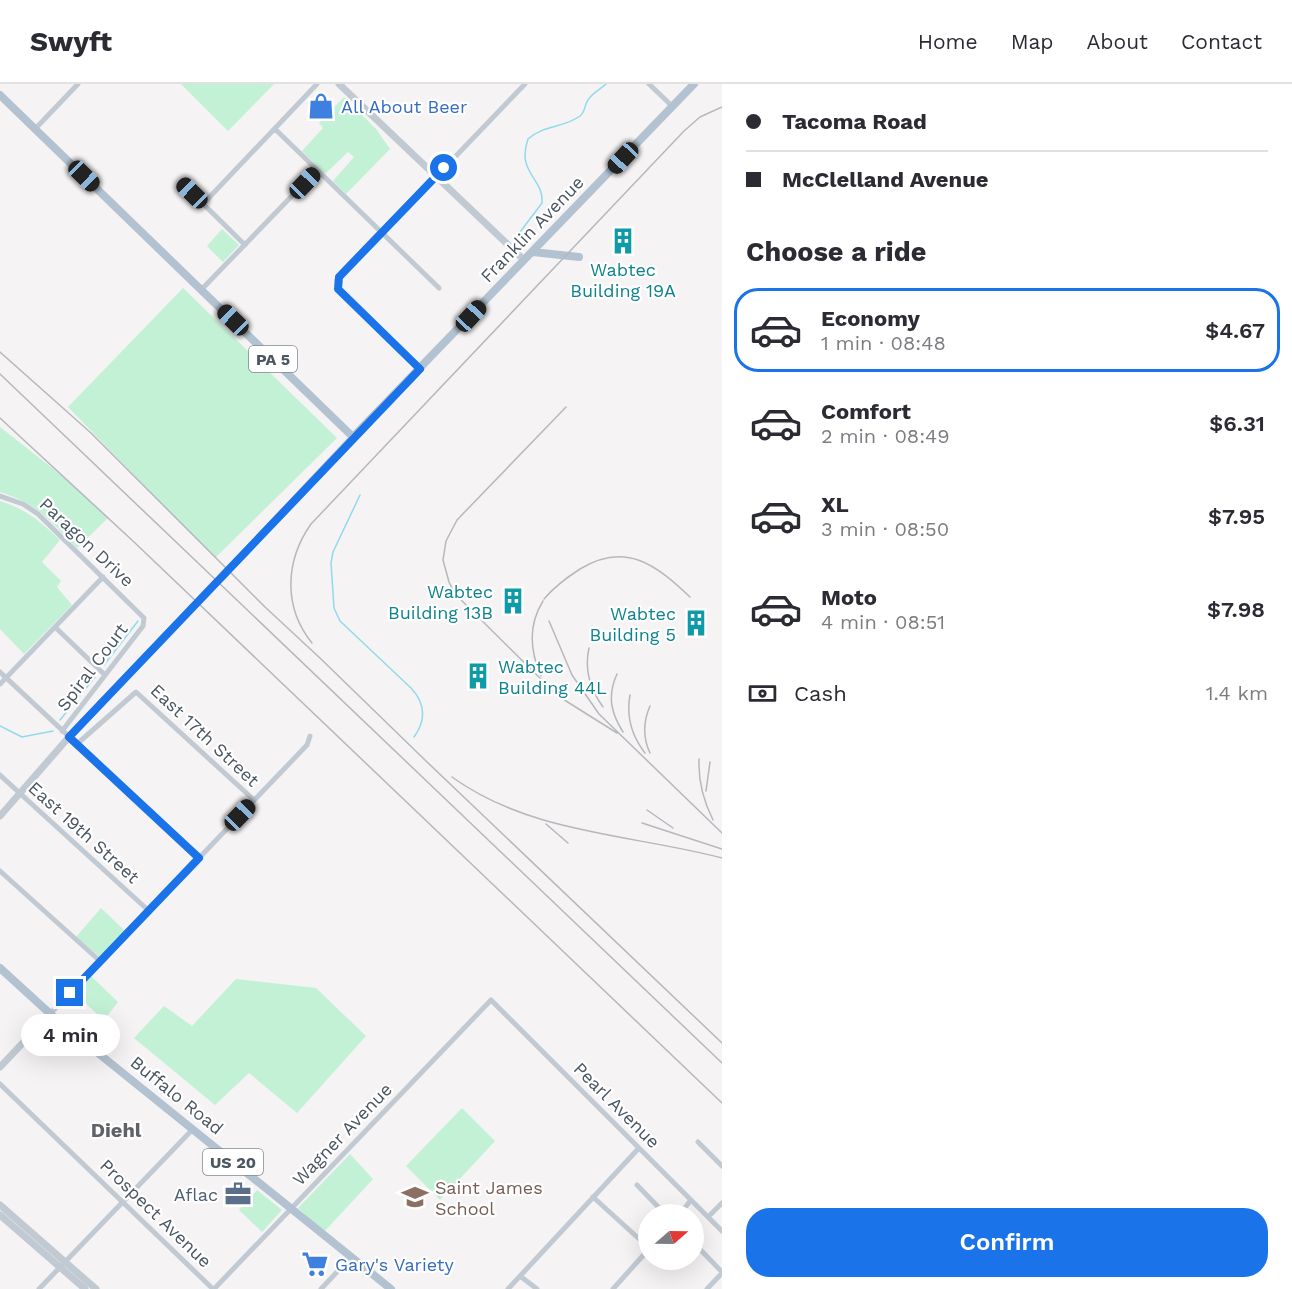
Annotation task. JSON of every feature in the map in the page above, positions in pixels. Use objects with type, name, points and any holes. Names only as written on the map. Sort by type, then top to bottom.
[{"type":"main road","name":"Franklin Avenue","points":[[353,437],[693,84]]},
{"type":"main road","name":"PA 5","points":[[0,95],[353,437]]},
{"type":"main road","points":[[533,252],[579,257]]},
{"type":"main road","name":"Buffalo Road","points":[[0,968],[50,1014],[390,1289]]},
{"type":"street","points":[[35,129],[78,84]]},
{"type":"street","points":[[203,204],[318,84]]},
{"type":"street","points":[[339,84],[524,260]]},
{"type":"street","points":[[420,369],[338,289],[339,277],[525,84]]},
{"type":"street","points":[[648,84],[672,106]]},
{"type":"street","points":[[275,129],[439,288]]},
{"type":"street","points":[[201,290],[317,170]]},
{"type":"street","points":[[182,183],[245,245]]},
{"type":"street","name":"Franklin Avenue","points":[[0,816],[69,737],[353,437]]},
{"type":"street","name":"Paragon Drive","points":[[0,496],[33,510],[142,615],[144,621]]},
{"type":"street","points":[[0,684],[103,577]]},
{"type":"street","name":"Spiral Court","points":[[62,731],[144,621]]},
{"type":"street","points":[[55,627],[105,675]]},
{"type":"street","points":[[0,672],[199,858]]},
{"type":"street","name":"East 17th Street","points":[[77,744],[136,692],[254,800]]},
{"type":"street","points":[[0,1067],[307,745],[310,736]]},
{"type":"street","name":"East 19th Street","points":[[0,775],[149,911]]},
{"type":"street","points":[[0,871],[101,962]]},
{"type":"street","name":"Pearl Avenue","points":[[491,1000],[722,1231]]},
{"type":"street","name":"Wagner Avenue","points":[[213,1289],[491,1000]]},
{"type":"street","name":"Prospect Avenue","points":[[0,1084],[213,1289]]},
{"type":"street","points":[[39,1289],[193,1129]]},
{"type":"street","points":[[698,1142],[722,1166]]},
{"type":"street","points":[[508,1289],[639,1148]]},
{"type":"street","points":[[637,1185],[655,1204]]},
{"type":"street","points":[[593,1197],[638,1240]]},
{"type":"street","points":[[688,1204],[691,1200]]},
{"type":"street","points":[[708,1217],[722,1203]]},
{"type":"street","points":[[0,1205],[63,1264],[85,1289]]},
{"type":"street","points":[[0,1215],[96,1289]]},
{"type":"street","points":[[704,1253],[722,1272],[707,1289]]},
{"type":"street","points":[[321,1289],[351,1257]]},
{"type":"street","points":[[613,1289],[638,1260]]},
{"type":"street","points":[[520,1276],[537,1289]]},
{"type":"green space","points":[[181,84],[274,84],[228,131]]},
{"type":"green space","points":[[344,97],[376,129],[390,149],[346,194],[333,181],[354,157],[348,152],[325,174],[302,151],[323,128],[319,123]]},
{"type":"green space","points":[[222,229],[239,245],[223,262],[207,246]]},
{"type":"green space","points":[[183,288],[337,438],[215,558],[68,407]]},
{"type":"green space","points":[[0,427],[70,482],[108,518],[77,548],[34,508],[0,492]]},
{"type":"green space","points":[[0,501],[33,517],[60,540],[42,562],[61,581],[57,587],[72,605],[24,654],[0,629]]},
{"type":"green space","points":[[101,908],[125,931],[100,957],[76,937]]},
{"type":"green space","points":[[91,976],[118,1002],[104,1020],[75,994]]},
{"type":"green space","points":[[236,979],[316,988],[366,1036],[297,1113],[249,1073],[215,1105],[134,1038],[164,1006],[192,1026]]},
{"type":"green space","points":[[462,1108],[495,1141],[440,1200],[406,1166]]},
{"type":"green space","points":[[350,1154],[373,1179],[324,1232],[298,1208]]},
{"type":"green space","points":[[257,1190],[282,1210],[262,1232],[239,1210]]},
{"type":"waterway","points":[[517,236],[542,203],[539,187],[525,160],[528,139],[540,131],[567,123],[580,116],[594,93],[606,84]]},
{"type":"waterway","points":[[360,495],[333,552],[331,563],[334,608],[340,621],[416,694],[423,711],[421,724],[414,737]]},
{"type":"waterway","points":[[104,665],[138,621]]},
{"type":"waterway","points":[[60,720],[95,677]]},
{"type":"waterway","points":[[0,726],[22,737],[53,731]]},
{"type":"railway","points":[[312,643],[296,614],[291,584],[296,553],[311,524],[684,131],[700,117],[722,107]]},
{"type":"railway","points":[[0,352],[91,433],[265,607],[722,1043]]},
{"type":"railway","points":[[0,374],[722,1063]]},
{"type":"railway","points":[[566,407],[457,520],[446,541],[443,560],[455,594],[558,696],[617,733]]},
{"type":"railway","points":[[0,418],[134,542],[722,1103]]},
{"type":"railway","points":[[544,599],[561,582],[580,569],[612,557],[640,560],[665,575],[690,597]]},
{"type":"railway","points":[[541,676],[537,667],[532,638],[535,619],[543,601]]},
{"type":"railway","points":[[549,621],[572,675],[599,714],[722,833]]},
{"type":"railway","points":[[589,648],[587,664],[589,679],[603,707]]},
{"type":"railway","points":[[617,674],[611,697],[613,711],[623,732]]},
{"type":"railway","points":[[630,695],[631,726],[645,753]]},
{"type":"railway","points":[[650,706],[645,730],[650,753]]},
{"type":"railway","points":[[699,759],[702,791],[713,820]]},
{"type":"railway","points":[[706,791],[710,762]]},
{"type":"railway","points":[[452,777],[483,796],[548,821],[722,858]]},
{"type":"railway","points":[[647,810],[673,828]]},
{"type":"railway","points":[[642,823],[722,849]]},
{"type":"railway","points":[[546,824],[568,843]]},
{"type":"place","name":"All About Beer","points":[[321,106]]},
{"type":"place","name":"Wabtec Building 19A","points":[[623,241]]},
{"type":"place","name":"Wabtec Building 13B","points":[[513,601]]},
{"type":"place","name":"Wabtec Building 5","points":[[696,623]]},
{"type":"place","name":"Wabtec Building 44L","points":[[478,676]]},
{"type":"place","name":"Aflac","points":[[238,1194]]},
{"type":"place","name":"Saint James School","points":[[415,1197]]},
{"type":"place","name":"Gary's Variety","points":[[315,1264]]},
{"type":"district","name":"Diehl","points":[[116,1130]]},
{"type":"route","points":[[70,993],[199,858],[69,737],[420,369],[338,289],[337,283],[339,277],[444,168]]}]
